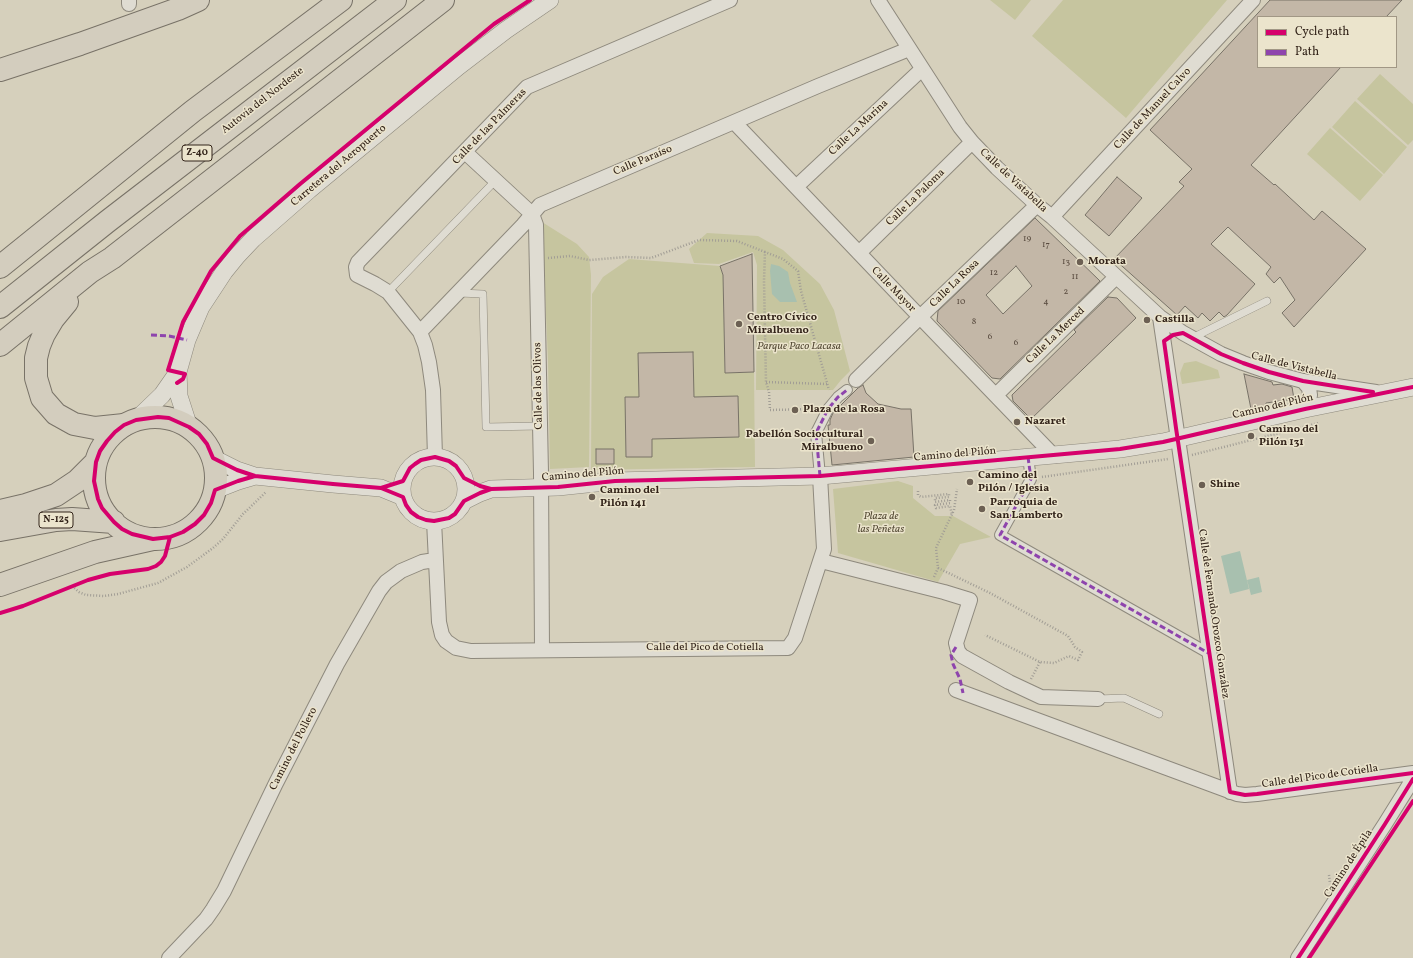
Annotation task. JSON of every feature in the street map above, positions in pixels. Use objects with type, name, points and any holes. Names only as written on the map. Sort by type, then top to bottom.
[{"type":"highway","points":[[0,70],[80,44],[178,9],[198,0]]},
{"type":"highway","points":[[193,111],[202,93],[320,0]]},
{"type":"highway","points":[[0,267],[193,111],[341,0]]},
{"type":"highway","name":"Autovía del Nordeste","points":[[0,307],[108,221],[395,0]]},
{"type":"highway","points":[[0,346],[90,272],[112,258],[443,0]]},
{"type":"highway","points":[[112,258],[95,277],[68,301],[53,319],[39,346],[36,358],[36,378],[42,398],[56,414],[65,420],[86,427],[105,428],[130,422]]},
{"type":"highway","name":"N-125","points":[[158,417],[174,420],[189,427],[199,434],[207,444],[216,466],[217,478],[215,490],[211,503],[204,515],[183,532],[170,537],[153,539],[132,534],[122,529],[102,508],[98,499],[94,481],[96,462],[100,451],[115,432],[130,422],[158,417]]},
{"type":"highway","name":"N-125","points":[[0,511],[26,505],[56,495],[77,481],[96,462]]},
{"type":"highway","name":"N-125","points":[[0,530],[56,520],[72,519],[114,522]]},
{"type":"highway","points":[[0,585],[95,552],[153,539]]},
{"type":"street","name":"Carretera del Aeropuerto","points":[[189,427],[178,396],[178,372],[187,340],[201,307],[224,272],[237,256],[309,190],[459,66],[506,30],[550,0]]},
{"type":"street","name":"Calle de las Palmeras","points":[[388,292],[358,275],[356,267],[358,262],[527,87],[730,0]]},
{"type":"street","name":"Calle de Vistabella","points":[[878,0],[960,127],[972,142],[997,168],[1160,317],[1187,336],[1243,364],[1303,381],[1381,393]]},
{"type":"street","name":"Calle de Manuel Calvo","points":[[1052,217],[1253,0]]},
{"type":"street","name":"Calle Paraíso","points":[[420,332],[459,293],[543,203],[909,49]]},
{"type":"street","name":"Calle La Marina","points":[[796,187],[922,69]]},
{"type":"street","name":"Calle Mayor","points":[[734,122],[1054,456]]},
{"type":"street","name":"Calle La Paloma","points":[[859,253],[972,142]]},
{"type":"street","points":[[465,152],[532,214]]},
{"type":"street","name":"Calle La Rosa","points":[[820,476],[816,433],[828,409],[838,397],[1037,205]]},
{"type":"street","name":"Calle de los Olivos","points":[[532,214],[536,225],[537,259],[542,650]]},
{"type":"street","name":"Calle La Merced","points":[[996,394],[1116,277]]},
{"type":"street","points":[[388,292],[420,332],[429,362],[433,390],[435,457]]},
{"type":"street","name":"Calle de Fernando Orozco González","points":[[1160,317],[1230,792]]},
{"type":"street","points":[[1164,341],[1173,335],[1187,336]]},
{"type":"street","name":"Carretera del Aeropuerto","points":[[130,422],[162,395],[178,372]]},
{"type":"street","name":"Calle de Vistabella","points":[[1303,381],[1309,388],[1310,395],[1305,409]]},
{"type":"street","name":"Camino del Pilón","points":[[464,501],[491,489],[541,488],[615,481],[820,476],[1120,449],[1178,438],[1305,409],[1413,387]]},
{"type":"street","points":[[435,457],[449,461],[456,466],[464,478],[466,494],[464,501],[455,514],[442,520],[434,521],[422,519],[411,512],[406,505],[403,489],[410,468],[421,460],[435,457]]},
{"type":"street","points":[[1028,457],[1031,479],[1000,536],[1210,654]]},
{"type":"street","points":[[213,458],[237,470],[255,476],[403,489]]},
{"type":"street","points":[[215,490],[255,476]]},
{"type":"street","name":"Calle del Pico de Cotiella","points":[[435,560],[438,622],[442,635],[446,641],[456,648],[463,650],[788,648],[795,638],[824,549],[820,476]]},
{"type":"street","name":"Camino del Pilón","points":[[464,478],[491,489]]},
{"type":"street","points":[[434,521],[435,560]]},
{"type":"street","name":"Camino del Pollero","points":[[169,958],[206,919],[224,891],[279,776],[337,664],[379,591],[386,582],[401,570],[422,562],[435,560]]},
{"type":"street","points":[[821,561],[970,600],[957,637],[956,647],[958,652],[966,658],[1025,690],[1041,697],[1098,698]]},
{"type":"street","name":"Calle del Pico de Cotiella","points":[[956,690],[1230,792],[1245,795],[1413,773]]},
{"type":"street","name":"Camino de Épila","points":[[1298,958],[1413,779]]},
{"type":"lane","points":[[388,292],[495,181]]},
{"type":"lane","points":[[459,293],[483,294],[486,427],[539,426]]},
{"type":"lane","points":[[1187,336],[1267,301]]},
{"type":"lane","points":[[1098,698],[1124,698],[1159,714]]},
{"type":"path","points":[[537,259],[570,256],[589,260],[626,257],[651,258],[699,240],[737,241],[783,259],[798,271],[801,291],[830,393],[838,397]]},
{"type":"path","points":[[765,252],[764,281],[766,382],[769,392],[770,410],[828,409]]},
{"type":"path","points":[[766,382],[828,384]]},
{"type":"path","points":[[957,489],[954,510],[936,548],[938,568],[990,593],[1068,636],[1075,647],[1082,652],[1078,660],[1069,656],[1054,663],[1040,662],[985,635]]},
{"type":"path","points":[[72,586],[79,592],[86,595],[104,596],[118,594],[158,583],[188,567],[214,548],[243,514],[267,491]]},
{"type":"path","points":[[918,491],[918,496],[921,497],[949,494],[950,497],[935,498],[935,502],[950,500],[950,503],[935,505],[936,508],[950,506],[952,515]]},
{"type":"path","points":[[1025,690],[1040,662]]},
{"type":"green space","points":[[990,0],[1031,0],[1015,20]]},
{"type":"green space","points":[[1063,0],[1227,0],[1126,118],[1032,36]]},
{"type":"green space","points":[[1380,74],[1413,104],[1413,140],[1408,145],[1357,99]]},
{"type":"green space","points":[[1355,101],[1407,147],[1384,174],[1332,127]]},
{"type":"green space","points":[[1330,128],[1383,175],[1360,201],[1307,154]]},
{"type":"green space","points":[[542,222],[577,244],[589,257],[591,275],[589,467],[550,469],[548,361]]},
{"type":"green space","name":"Parque Paco Lacasa","points":[[707,233],[758,236],[783,250],[820,284],[834,310],[850,371],[833,390],[756,390],[757,265],[753,252],[719,264],[694,263],[689,249]]},
{"type":"green space","points":[[629,259],[720,266],[723,275],[725,373],[754,372],[755,467],[591,470],[592,294],[603,277]]},
{"type":"green space","points":[[1196,361],[1218,370],[1220,378],[1182,384],[1180,373],[1184,363]]},
{"type":"green space","name":"Plaza de las Peñetas","points":[[898,481],[913,486],[913,498],[935,516],[953,516],[991,537],[960,544],[938,582],[838,553],[833,489]]},
{"type":"shaded area","points":[[771,264],[779,266],[788,272],[790,283],[797,302],[780,302],[772,294],[770,271]]},
{"type":"shaded area","points":[[1240,551],[1249,589],[1230,594],[1221,556]]},
{"type":"shaded area","points":[[1259,577],[1262,592],[1251,595],[1247,580]]},
{"type":"building","points":[[1270,0],[1402,0],[1387,16],[1257,16],[1257,68],[1340,68],[1251,165],[1274,185],[1275,184],[1314,220],[1322,211],[1366,249],[1294,327],[1282,313],[1295,300],[1280,277],[1274,283],[1266,274],[1271,267],[1228,227],[1211,244],[1255,284],[1227,315],[1224,317],[1219,312],[1210,321],[1202,313],[1198,318],[1185,306],[1177,315],[1114,259],[1184,186],[1179,182],[1192,169],[1150,130]]},
{"type":"building","points":[[1117,177],[1142,198],[1109,236],[1085,215]]},
{"type":"building","points":[[1035,218],[1100,281],[1000,379],[992,378],[937,321],[938,311]],"holes":[[[1016,266],[1032,286],[1003,314],[986,295]]]},
{"type":"building","name":"Centro Cívico Miralbueno","points":[[752,254],[754,372],[725,373],[723,275],[720,266]]},
{"type":"building","points":[[1108,297],[1117,298],[1136,318],[1031,419],[1013,401],[1012,395],[1076,332],[1074,330]]},
{"type":"building","points":[[693,352],[694,397],[738,396],[739,437],[652,439],[652,457],[626,457],[625,397],[639,397],[638,353]]},
{"type":"building","points":[[1244,374],[1272,382],[1273,385],[1282,384],[1292,387],[1294,399],[1266,403],[1266,407],[1251,409]]},
{"type":"building","name":"Pabellón Sociocultural Miralbueno","points":[[863,385],[866,393],[878,404],[901,409],[911,409],[914,457],[832,465],[828,425],[830,425],[830,420],[833,413],[858,388]]},
{"type":"building","points":[[596,449],[614,449],[614,464],[596,464]]},
{"type":"marked path","points":[[151,335],[169,336],[187,340]]},
{"type":"marked path","points":[[820,476],[816,433],[828,409],[838,397],[847,390]]},
{"type":"marked path","points":[[1028,457],[1031,479],[1000,535],[1210,654]]},
{"type":"marked path","points":[[956,647],[951,655],[953,664],[960,679],[963,693]]},
{"type":"cycle path","points":[[177,383],[183,379],[185,374],[168,370],[183,322],[211,271],[240,236],[300,184],[494,24],[530,0]]},
{"type":"cycle path","points":[[1373,392],[1303,381],[1269,372],[1221,354],[1183,333],[1173,335],[1164,341],[1230,792],[1245,795],[1257,794],[1413,773]]},
{"type":"cycle path","points":[[255,476],[215,490],[211,503],[204,515],[195,524],[183,532],[170,537],[153,539],[132,534],[122,529],[114,522],[102,508],[98,499],[94,481],[96,462],[100,451],[115,432],[124,425],[136,420],[158,417],[169,418],[189,427],[199,434],[207,444],[213,458],[237,470],[255,476],[381,488],[403,497],[411,512],[418,517],[434,521],[449,518],[455,514],[464,501],[491,489],[558,487],[615,481],[820,476],[1120,449],[1163,442],[1305,409],[1413,387]]},
{"type":"cycle path","points":[[381,488],[403,481],[410,468],[415,464],[421,460],[435,457],[449,461],[456,466],[464,478],[480,486],[491,489]]},
{"type":"cycle path","points":[[0,613],[23,606],[88,580],[110,574],[148,569],[156,566],[165,556],[170,537]]},
{"type":"cycle path","points":[[1298,958],[1413,779]]},
{"type":"cycle path","points":[[1309,958],[1413,801]]},
{"type":"place","name":"Morata","points":[[1080,262]]},
{"type":"place","name":"Castilla","points":[[1147,320]]},
{"type":"place","name":"Centro Cívico Miralbueno","points":[[739,324]]},
{"type":"place","name":"Plaza de la Rosa","points":[[795,410]]},
{"type":"place","name":"Nazaret","points":[[1017,422]]},
{"type":"place","name":"Camino del Pilón 131","points":[[1251,436]]},
{"type":"place","name":"Pabellón Sociocultural Miralbueno","points":[[871,441]]},
{"type":"place","name":"Camino del Pilón / Iglesia","points":[[970,482]]},
{"type":"place","name":"Shine","points":[[1202,485]]},
{"type":"place","name":"Camino del Pilón 141","points":[[592,497]]},
{"type":"place","name":"Parroquia de San Lamberto","points":[[982,509]]}]
